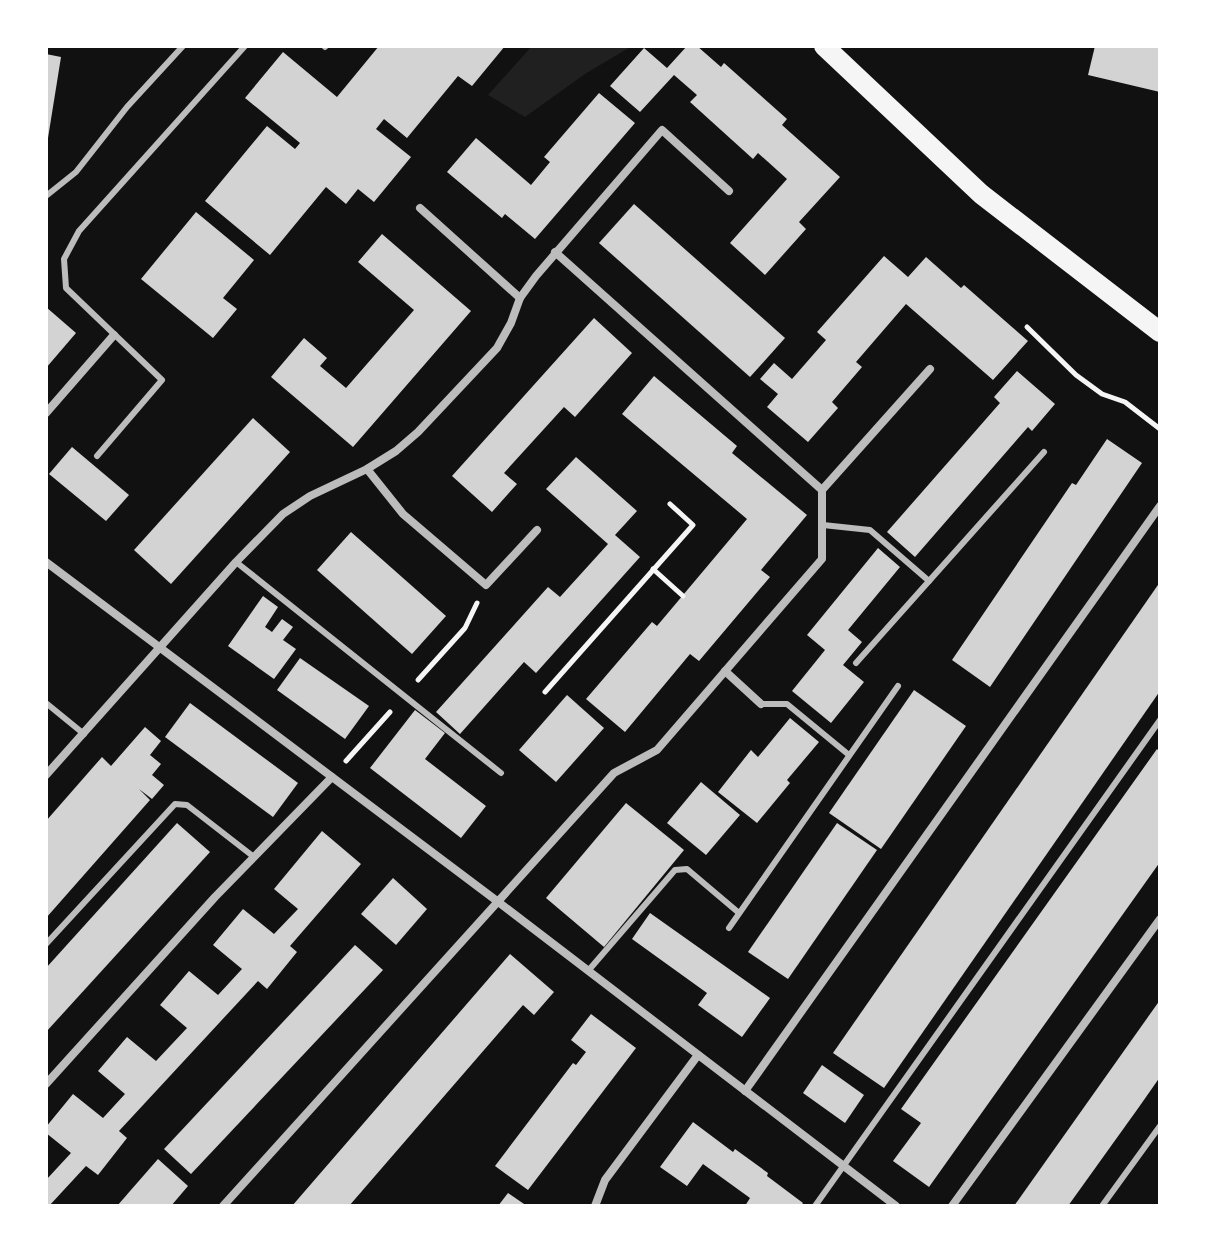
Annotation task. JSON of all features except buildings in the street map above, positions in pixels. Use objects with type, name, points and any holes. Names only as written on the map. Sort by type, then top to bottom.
[{"type":"main road","points":[[824,46],[981,194],[1160,332]]},
{"type":"street","points":[[46,775],[236,562],[283,514],[310,496],[367,469],[396,451],[464,385],[497,348],[520,298],[555,252],[662,130],[729,191]]},
{"type":"street","points":[[420,208],[520,298]]},
{"type":"street","points":[[555,252],[822,490]]},
{"type":"street","points":[[46,413],[114,335]]},
{"type":"street","points":[[223,1206],[614,773],[657,750],[822,559],[822,490],[930,369]]},
{"type":"street","points":[[367,469],[403,514],[486,585],[537,530]]},
{"type":"street","points":[[745,1091],[1160,506]]},
{"type":"street","points":[[46,562],[896,1206]]},
{"type":"street","points":[[725,671],[761,704]]},
{"type":"street","points":[[46,1084],[254,857],[332,777]]},
{"type":"street","points":[[952,1206],[1160,919]]},
{"type":"street","points":[[595,1206],[605,1180],[698,1055]]},
{"type":"lane","points":[[46,196],[76,172],[127,107],[183,46]]},
{"type":"lane","points":[[97,456],[162,380],[66,288],[64,259],[79,231],[245,46]]},
{"type":"lane","points":[[856,663],[1044,452]]},
{"type":"lane","points":[[823,525],[870,530],[929,581]]},
{"type":"lane","points":[[236,562],[501,773]]},
{"type":"lane","points":[[729,928],[898,686]]},
{"type":"lane","points":[[46,703],[84,734]]},
{"type":"lane","points":[[761,704],[787,704],[849,755]]},
{"type":"lane","points":[[815,1206],[1160,720]]},
{"type":"lane","points":[[46,944],[175,804],[187,805],[254,857]]},
{"type":"lane","points":[[588,971],[675,870],[687,869],[739,913]]},
{"type":"lane","points":[[1102,1206],[1160,1126]]},
{"type":"path","points":[[1027,327],[1076,375],[1102,394],[1125,402],[1160,429]]},
{"type":"path","points":[[545,692],[693,525],[670,504]]},
{"type":"path","points":[[653,569],[683,596]]},
{"type":"shaded area","points":[[532,46],[632,46],[585,74],[525,117],[488,95]]}]
